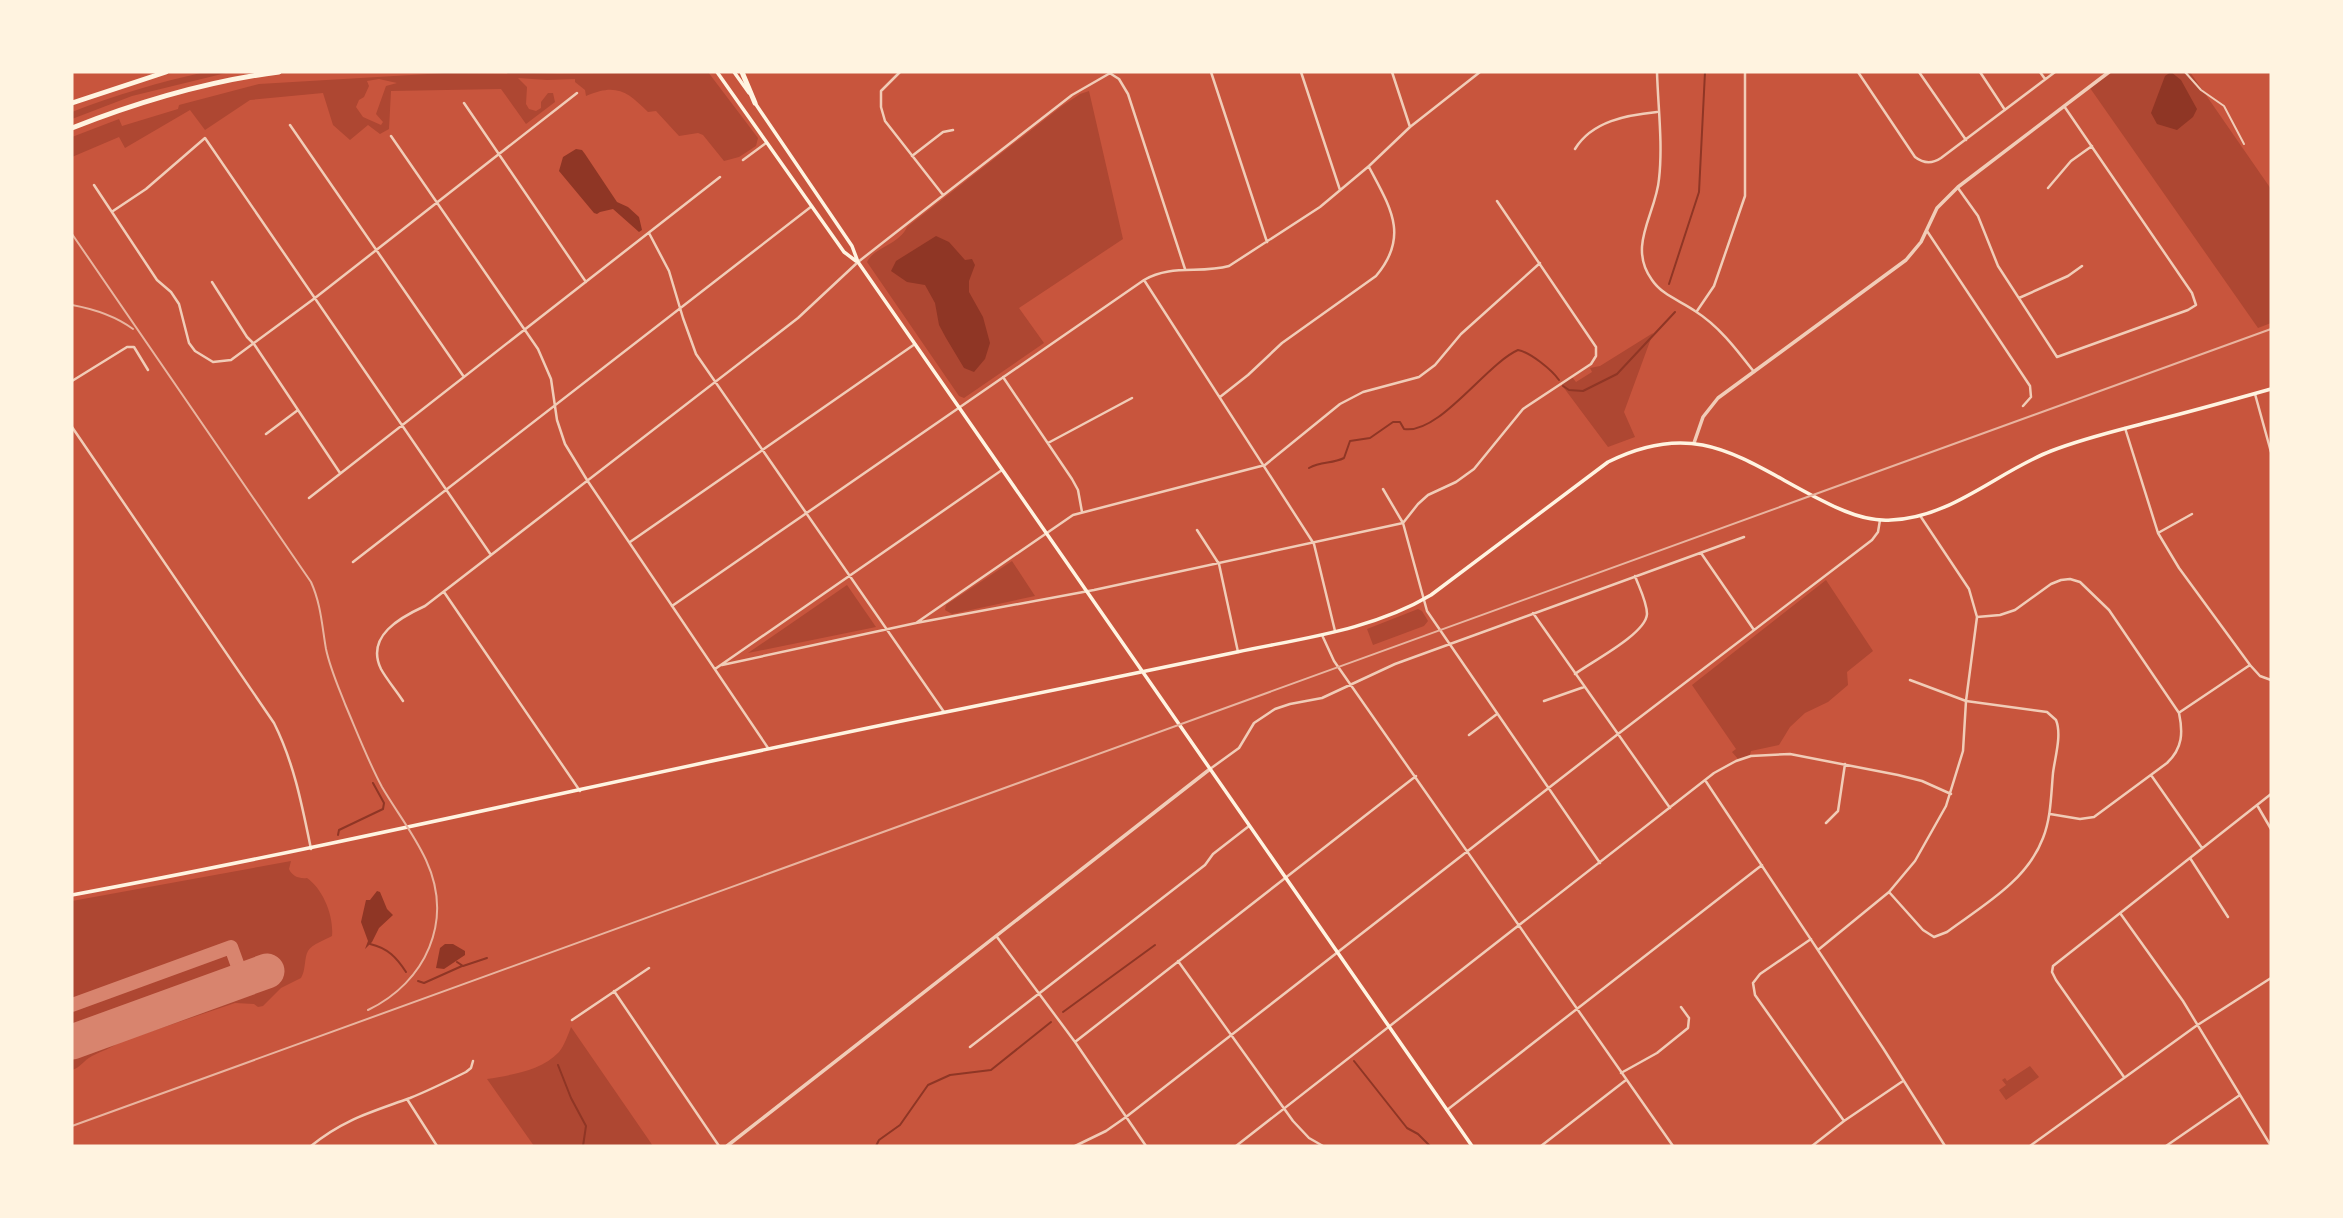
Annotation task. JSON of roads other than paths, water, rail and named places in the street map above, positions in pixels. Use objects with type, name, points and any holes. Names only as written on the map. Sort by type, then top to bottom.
[{"type":"highway","points":[[72,103],[166,72]]},
{"type":"highway","points":[[72,128],[159,97],[279,72]]},
{"type":"highway","points":[[741,72],[755,103]]},
{"type":"main road","points":[[717,72],[844,252],[858,262]]},
{"type":"main road","points":[[734,72],[852,246],[858,262],[1472,1146]]},
{"type":"main road","points":[[72,895],[311,849],[768,748],[1322,635],[1383,618],[1422,600],[1608,462],[1653,444],[1694,443],[1712,446],[1842,510],[1880,520],[1921,517],[1946,507],[2031,460],[2059,448],[2271,389]]},
{"type":"street","points":[[900,72],[881,90],[880,107],[885,121],[943,195]]},
{"type":"street","points":[[403,701],[380,664],[378,654],[380,638],[393,623],[444,592],[798,318],[858,262],[943,195],[1072,95],[1111,72],[1128,94],[1185,269]]},
{"type":"street","points":[[1211,72],[1267,242]]},
{"type":"street","points":[[1301,72],[1340,190]]},
{"type":"street","points":[[1392,72],[1410,127]]},
{"type":"street","points":[[672,606],[1144,280],[1161,271],[1229,266],[1320,207],[1410,127],[1480,72]]},
{"type":"street","points":[[1657,72],[1659,180],[1642,235],[1642,259],[1647,274],[1660,290],[1697,312],[1723,334],[1754,372]]},
{"type":"street","points":[[1697,312],[1716,280],[1745,196],[1745,72]]},
{"type":"street","points":[[1858,72],[1915,157],[1925,162],[1937,161],[2055,72]]},
{"type":"street","points":[[1919,72],[1966,140]]},
{"type":"street","points":[[1980,72],[2005,110]]},
{"type":"street","points":[[2040,72],[2045,79]]},
{"type":"street","points":[[1694,443],[1703,417],[1712,404],[1906,260],[1927,231],[1937,208],[1958,187],[2109,72]]},
{"type":"street","points":[[94,185],[157,280],[171,292],[178,303],[192,348],[212,362],[231,360],[315,298],[577,93]]},
{"type":"street","points":[[464,103],[586,282]]},
{"type":"street","points":[[1958,187],[1979,216],[1993,256],[2057,358],[2196,305],[2192,293],[2064,106]]},
{"type":"street","points":[[1575,149],[1585,135],[1604,124],[1626,116],[1658,112]]},
{"type":"street","points":[[290,125],[464,377]]},
{"type":"street","points":[[912,156],[943,132],[953,130]]},
{"type":"street","points":[[391,136],[526,329],[551,379],[557,420],[565,444],[768,748]]},
{"type":"street","points":[[112,212],[146,189],[205,138],[491,555]]},
{"type":"street","points":[[743,160],[767,142]]},
{"type":"street","points":[[2048,188],[2071,162],[2092,146]]},
{"type":"street","points":[[1220,397],[1248,376],[1282,343],[1376,276],[1385,266],[1395,240],[1395,225],[1369,166]]},
{"type":"street","points":[[309,498],[720,177]]},
{"type":"street","points":[[722,665],[916,623],[1087,592],[1403,523],[1428,495],[1456,482],[1474,469],[1523,410],[1591,364],[1596,356],[1596,347],[1497,201]]},
{"type":"street","points":[[354,562],[812,206]]},
{"type":"street","points":[[1927,231],[2030,386],[2031,397],[2022,406]]},
{"type":"street","points":[[649,233],[669,271],[693,346],[715,382],[944,712]]},
{"type":"street","points":[[916,623],[1046,533],[1082,512],[1265,465],[1340,404],[1363,393],[1412,380],[1425,373],[1461,334],[1541,263]]},
{"type":"street","points":[[2019,298],[2068,276],[2082,266]]},
{"type":"street","points":[[1144,280],[1314,544],[1335,631]]},
{"type":"street","points":[[212,282],[340,473]]},
{"type":"street","points":[[630,543],[915,344]]},
{"type":"street","points":[[72,381],[127,347],[134,347],[148,370]]},
{"type":"street","points":[[1003,377],[1075,484],[1082,512]]},
{"type":"street","points":[[2255,393],[2271,452]]},
{"type":"street","points":[[1048,443],[1132,398]]},
{"type":"street","points":[[266,434],[298,411]]},
{"type":"street","points":[[72,427],[274,723],[286,747],[298,787],[311,849]]},
{"type":"street","points":[[2125,428],[2158,533],[2179,568],[2250,664],[2260,676],[2271,680]]},
{"type":"street","points":[[715,669],[1002,470]]},
{"type":"street","points":[[1383,489],[1403,523],[1422,600],[1449,645],[1600,863]]},
{"type":"street","points":[[2158,533],[2192,513]]},
{"type":"street","points":[[1818,950],[1889,892],[1926,845],[1951,794],[1963,751],[1966,701],[1977,617],[1969,589],[1921,517]]},
{"type":"street","points":[[1075,1146],[1106,1131],[1126,1117],[1872,540],[1878,532],[1880,520]]},
{"type":"street","points":[[1197,530],[1219,564],[1238,652]]},
{"type":"street","points":[[727,1146],[1238,748],[1254,723],[1263,715],[1290,704],[1322,698],[1395,664],[1744,537]]},
{"type":"street","points":[[1702,552],[1754,630]]},
{"type":"street","points":[[1575,674],[1590,662],[1602,657],[1644,623],[1647,610],[1635,576]]},
{"type":"street","points":[[1977,617],[2000,615],[2015,610],[2051,584],[2061,580],[2080,582],[2109,610],[2179,713],[2182,741],[2172,758],[2151,775],[2094,817],[2050,814]]},
{"type":"street","points":[[444,592],[580,791]]},
{"type":"street","points":[[1533,614],[1670,808]]},
{"type":"street","points":[[1322,635],[1338,667],[1673,1146]]},
{"type":"street","points":[[2179,713],[2250,664]]},
{"type":"street","points":[[1889,892],[1923,930],[1934,937],[1947,932],[2020,874],[2037,851],[2050,814],[2058,736],[2056,720],[2047,712],[1966,701],[1910,680]]},
{"type":"street","points":[[1544,701],[1585,687]]},
{"type":"street","points":[[1469,735],[1497,714]]},
{"type":"street","points":[[1236,1146],[1714,773],[1736,761],[1764,754],[1798,755],[1914,779],[1951,794]]},
{"type":"street","points":[[1826,823],[1838,811],[1845,764]]},
{"type":"street","points":[[2151,775],[2202,848]]},
{"type":"street","points":[[1075,1042],[1416,776]]},
{"type":"street","points":[[1706,780],[1945,1146]]},
{"type":"street","points":[[2123,1077],[2052,972],[2060,960],[2271,794]]},
{"type":"street","points":[[2257,805],[2271,829]]},
{"type":"street","points":[[970,1047],[1205,865],[1213,853],[1250,826]]},
{"type":"street","points":[[2190,858],[2228,917]]},
{"type":"street","points":[[1447,1110],[1762,865]]},
{"type":"street","points":[[2120,913],[2183,1001],[2271,1146]]},
{"type":"street","points":[[998,937],[1075,1042],[1146,1146]]},
{"type":"street","points":[[1811,939],[1760,974],[1753,983],[1755,995],[1844,1121]]},
{"type":"street","points":[[1178,961],[1284,1109],[1309,1138],[1323,1146]]},
{"type":"street","points":[[572,1020],[649,968]]},
{"type":"street","points":[[2030,1146],[2196,1026],[2271,978]]},
{"type":"street","points":[[614,991],[719,1146]]},
{"type":"street","points":[[1621,1073],[1657,1053],[1689,1028],[1689,1018],[1681,1007]]},
{"type":"street","points":[[311,1146],[363,1114],[407,1099],[466,1072],[471,1068],[473,1060]]},
{"type":"street","points":[[1541,1146],[1626,1080]]},
{"type":"street","points":[[1812,1146],[1904,1081]]},
{"type":"street","points":[[2166,1146],[2240,1095]]},
{"type":"street","points":[[407,1099],[437,1146]]},
{"type":"lane","points":[[2185,72],[2201,90],[2224,106],[2244,144]]},
{"type":"waterway","points":[[1669,284],[1699,192],[1705,72]]},
{"type":"waterway","points":[[1563,386],[1569,390],[1583,391],[1617,374],[1675,312]]},
{"type":"waterway","points":[[1309,468],[1344,458],[1350,441],[1370,438],[1393,422],[1400,422],[1404,429],[1418,428],[1432,421],[1505,358],[1518,350],[1540,362],[1559,380]]},
{"type":"waterway","points":[[338,835],[339,830],[383,809],[384,803],[373,783]]},
{"type":"waterway","points":[[370,944],[391,954],[406,972]]},
{"type":"waterway","points":[[1063,1012],[1155,945]]},
{"type":"waterway","points":[[457,962],[463,966],[487,958]]},
{"type":"waterway","points":[[418,981],[424,983],[462,966]]},
{"type":"waterway","points":[[876,1146],[879,1140],[900,1125],[928,1085],[950,1075],[991,1070],[1051,1022]]},
{"type":"waterway","points":[[1354,1061],[1407,1128],[1430,1146]]},
{"type":"waterway","points":[[558,1065],[586,1126],[583,1146]]},
{"type":"railway","points":[[72,234],[311,582],[319,607],[328,656],[345,704],[382,787],[426,860],[434,883],[437,905],[435,927],[429,947],[419,966],[405,983],[368,1010]]},
{"type":"railway","points":[[72,305],[104,313],[133,329]]},
{"type":"railway","points":[[72,1126],[2271,329]]}]
